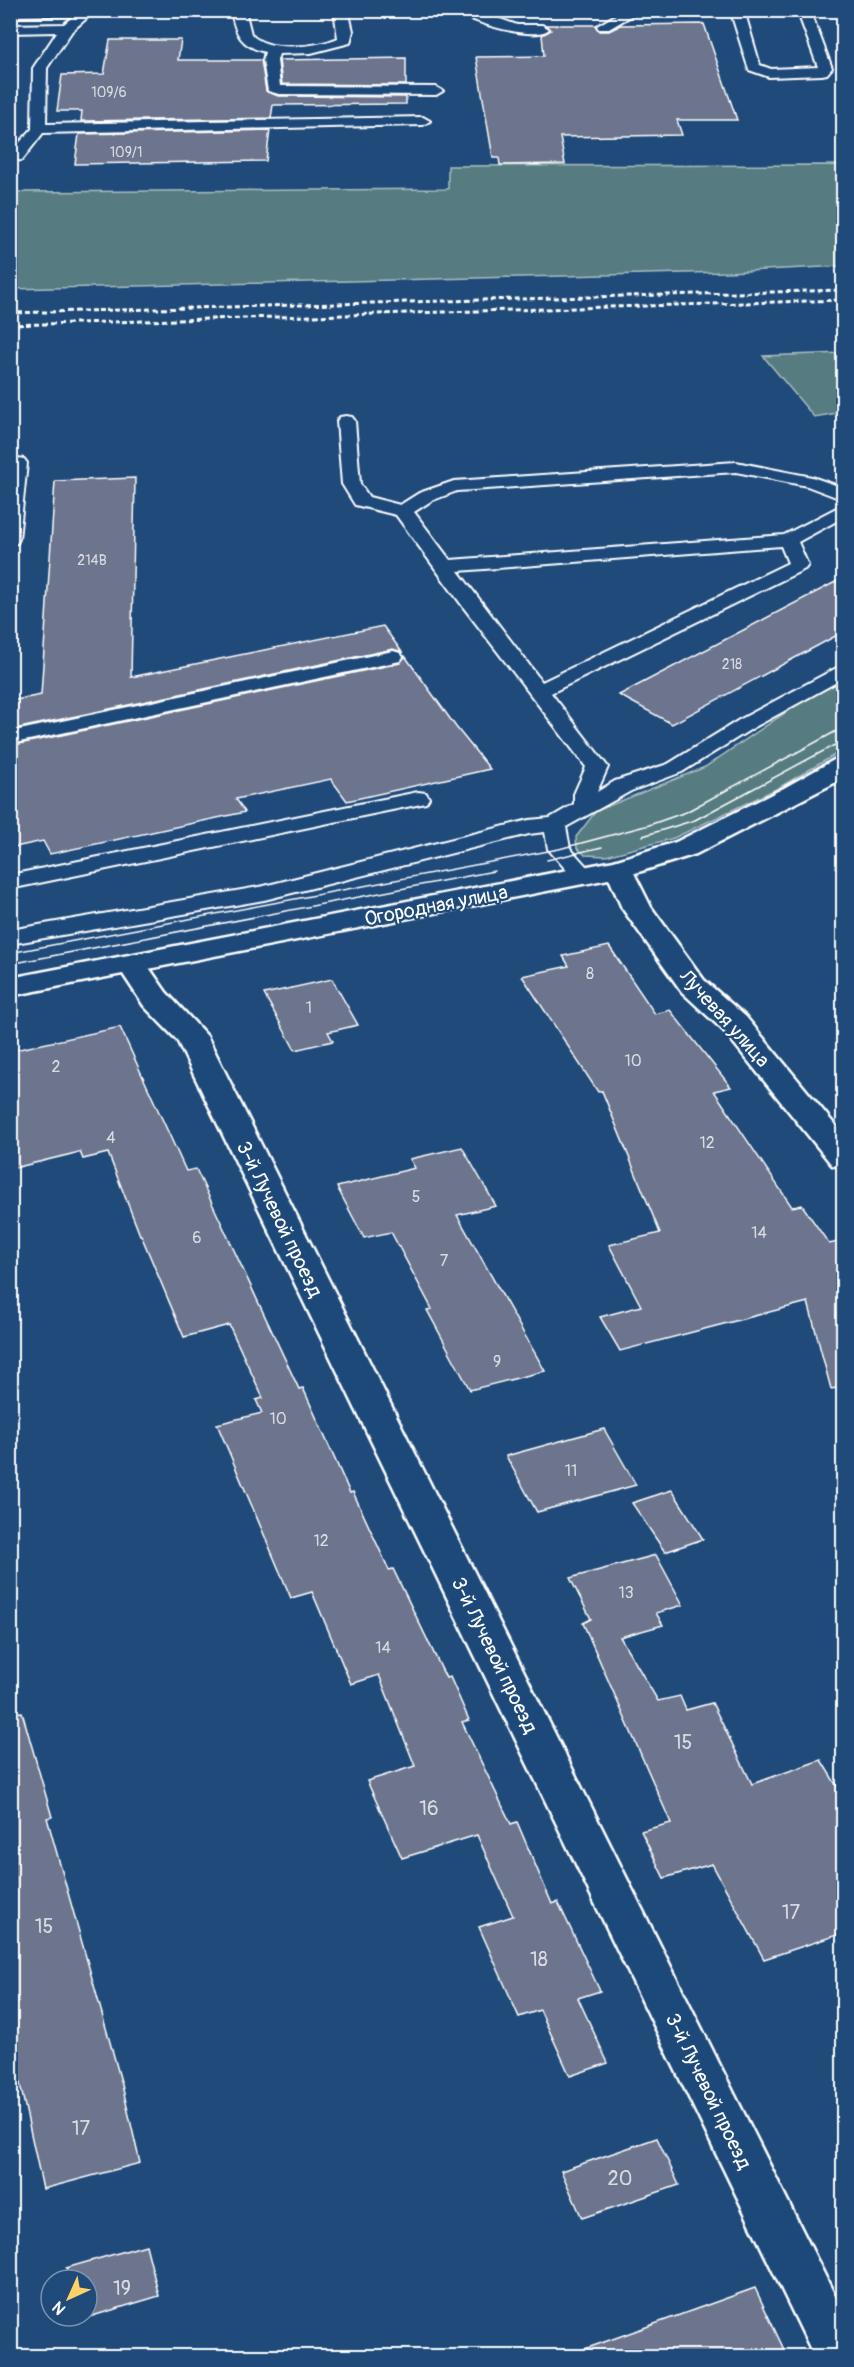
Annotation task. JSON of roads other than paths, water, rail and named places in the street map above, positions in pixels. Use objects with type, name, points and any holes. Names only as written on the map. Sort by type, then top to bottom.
[{"type":"street","points":[[10,11],[71,10]]},
{"type":"street","name":"Огородная улица","points":[[10,987],[619,870],[686,848],[794,794],[843,766]]},
{"type":"street","name":"Лучевая улица","points":[[619,870],[637,908],[693,986],[735,1024],[843,1158]]},
{"type":"street","name":"3-й Лучевой проезд","points":[[132,965],[155,999],[190,1036],[839,2356]]},
{"type":"lane","points":[[10,157],[17,157],[39,129],[40,68],[67,28],[90,10]]},
{"type":"lane","points":[[238,10],[246,39],[254,45],[273,49],[328,48],[338,45],[345,40],[346,31],[341,10]]},
{"type":"lane","points":[[462,10],[516,29],[542,29]]},
{"type":"lane","points":[[604,26],[635,10]]},
{"type":"lane","points":[[736,10],[754,67],[769,73],[822,71],[825,69],[803,10]]},
{"type":"lane","points":[[10,29],[67,28]]},
{"type":"lane","points":[[273,49],[270,60],[273,88],[279,90],[436,91]]},
{"type":"lane","points":[[39,129],[423,121]]},
{"type":"lane","points":[[346,421],[351,484],[362,501],[403,511],[471,604],[597,767],[585,794],[585,809]]},
{"type":"lane","points":[[10,539],[18,463]]},
{"type":"lane","points":[[403,511],[424,497],[454,486],[736,467],[812,482],[843,495]]},
{"type":"lane","points":[[445,566],[788,540],[843,509]]},
{"type":"lane","points":[[539,691],[798,566],[788,540]]},
{"type":"lane","points":[[10,738],[393,657]]},
{"type":"lane","points":[[10,937],[264,893],[529,827],[555,824],[623,786],[675,768],[746,724],[843,670]]},
{"type":"lane","points":[[10,882],[418,798]]},
{"type":"lane","points":[[555,824],[559,849],[585,877]]},
{"type":"tram line","points":[[10,953],[559,849],[649,825],[686,812],[844,727]]},
{"type":"tram line","points":[[643,836],[695,820],[844,740]]},
{"type":"tram line","points":[[547,860],[602,847]]},
{"type":"tram line","points":[[10,964],[494,871]]},
{"type":"railway","points":[[10,313],[844,290]]},
{"type":"railway","points":[[10,325],[844,300]]}]
